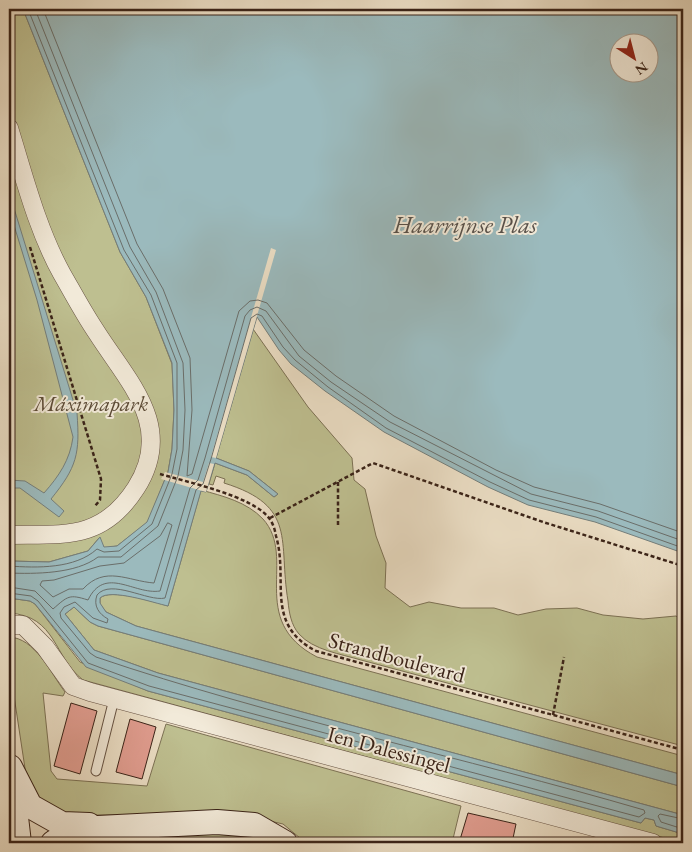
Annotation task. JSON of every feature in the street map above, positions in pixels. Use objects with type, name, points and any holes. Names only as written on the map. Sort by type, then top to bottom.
[{"type":"main road","points":[[9,762],[30,806],[62,824],[86,824],[98,828],[217,822],[245,824],[254,825],[285,843]]},
{"type":"main road","points":[[9,762],[19,843]]},
{"type":"main road","points":[[54,843],[57,840],[86,834],[98,828]]},
{"type":"street","points":[[9,128],[35,212],[61,272],[96,332],[134,386],[148,415],[151,443],[148,468],[125,505],[110,518],[93,527],[73,534],[9,535]]},
{"type":"street","name":"Ien Dalessingel","points":[[9,625],[23,625],[45,648],[74,686],[114,699],[627,840],[653,843]]},
{"type":"lane","points":[[96,771],[114,699]]},
{"type":"path","points":[[28,241],[101,480],[100,500],[91,512]]},
{"type":"path","points":[[156,473],[207,488],[253,505],[270,518],[373,463],[543,522],[683,566]]},
{"type":"path","points":[[338,482],[338,525]]},
{"type":"path","name":"Strandboulevard","points":[[270,518],[279,545],[283,613],[289,629],[300,643],[316,651],[683,750]]},
{"type":"path","points":[[554,714],[564,657]]},
{"type":"green space","name":"Máximapark","points":[[9,9],[23,9],[120,252],[146,297],[172,364],[174,410],[172,449],[168,472],[148,522],[117,546],[104,548],[99,538],[88,551],[49,562],[9,561]]},
{"type":"green space","points":[[253,329],[308,407],[352,458],[354,480],[365,489],[376,536],[386,563],[385,588],[410,607],[429,602],[461,608],[494,608],[518,615],[546,609],[577,608],[603,615],[643,619],[676,616],[683,620],[683,746],[336,653],[319,648],[299,634],[292,623],[290,614],[285,580],[283,543],[280,528],[274,515],[264,503],[248,492],[224,483],[225,479],[216,476],[213,485],[209,484],[215,463],[247,475],[274,497],[278,494],[249,471],[216,458]]},
{"type":"green space","points":[[201,490],[242,504],[263,519],[272,535],[276,552],[276,589],[278,607],[284,625],[296,642],[317,657],[683,756],[683,775],[136,626],[106,612],[100,604],[100,598],[113,594],[168,606]]},
{"type":"green space","points":[[9,598],[30,601],[35,604],[80,662],[148,691],[641,823],[645,818],[654,820],[656,826],[683,834],[683,843],[83,680],[73,671],[46,629],[25,616],[9,613]]},
{"type":"green space","points":[[74,607],[90,622],[98,626],[683,787],[683,815],[158,673],[94,650],[65,614]]},
{"type":"green space","points":[[9,637],[27,643],[48,666],[65,692],[63,696],[43,693],[51,771],[57,779],[147,786],[166,724],[461,806],[452,843],[306,843],[283,824],[244,815],[57,815],[28,788],[9,663]]},
{"type":"green space","points":[[194,834],[232,835],[267,843],[73,843],[78,840]]},
{"type":"water","name":"Haarrijnse Plas","points":[[23,9],[683,9],[683,553],[595,522],[528,505],[488,487],[384,432],[325,391],[291,364],[279,350],[257,317],[216,458],[249,471],[278,494],[274,497],[247,475],[215,463],[206,492],[201,491],[168,606],[122,595],[105,595],[100,598],[100,603],[106,612],[136,626],[683,775],[683,787],[98,626],[90,622],[74,607],[65,614],[94,650],[158,673],[683,815],[683,834],[656,826],[654,820],[645,818],[641,823],[148,691],[86,667],[35,604],[30,601],[9,598],[9,561],[49,562],[88,551],[100,537],[104,547],[117,546],[147,522],[168,472],[172,449],[174,410],[172,363],[146,297],[120,252]]},
{"type":"water","points":[[9,192],[77,413],[78,439],[75,459],[60,488],[51,499],[64,511],[59,517],[20,488],[9,488],[9,480],[25,481],[44,493],[63,467],[72,445],[73,437],[37,300],[9,209]]},
{"type":"pier","points":[[271,248],[276,250],[216,458],[211,457]]},
{"type":"pier","points":[[209,463],[214,464],[206,492],[161,479],[165,472],[203,482]]},
{"type":"building","points":[[71,703],[97,711],[80,774],[54,766]]},
{"type":"building","points":[[130,719],[156,727],[142,779],[116,772]]},
{"type":"building","points":[[468,813],[516,824],[512,843],[459,843]]}]
